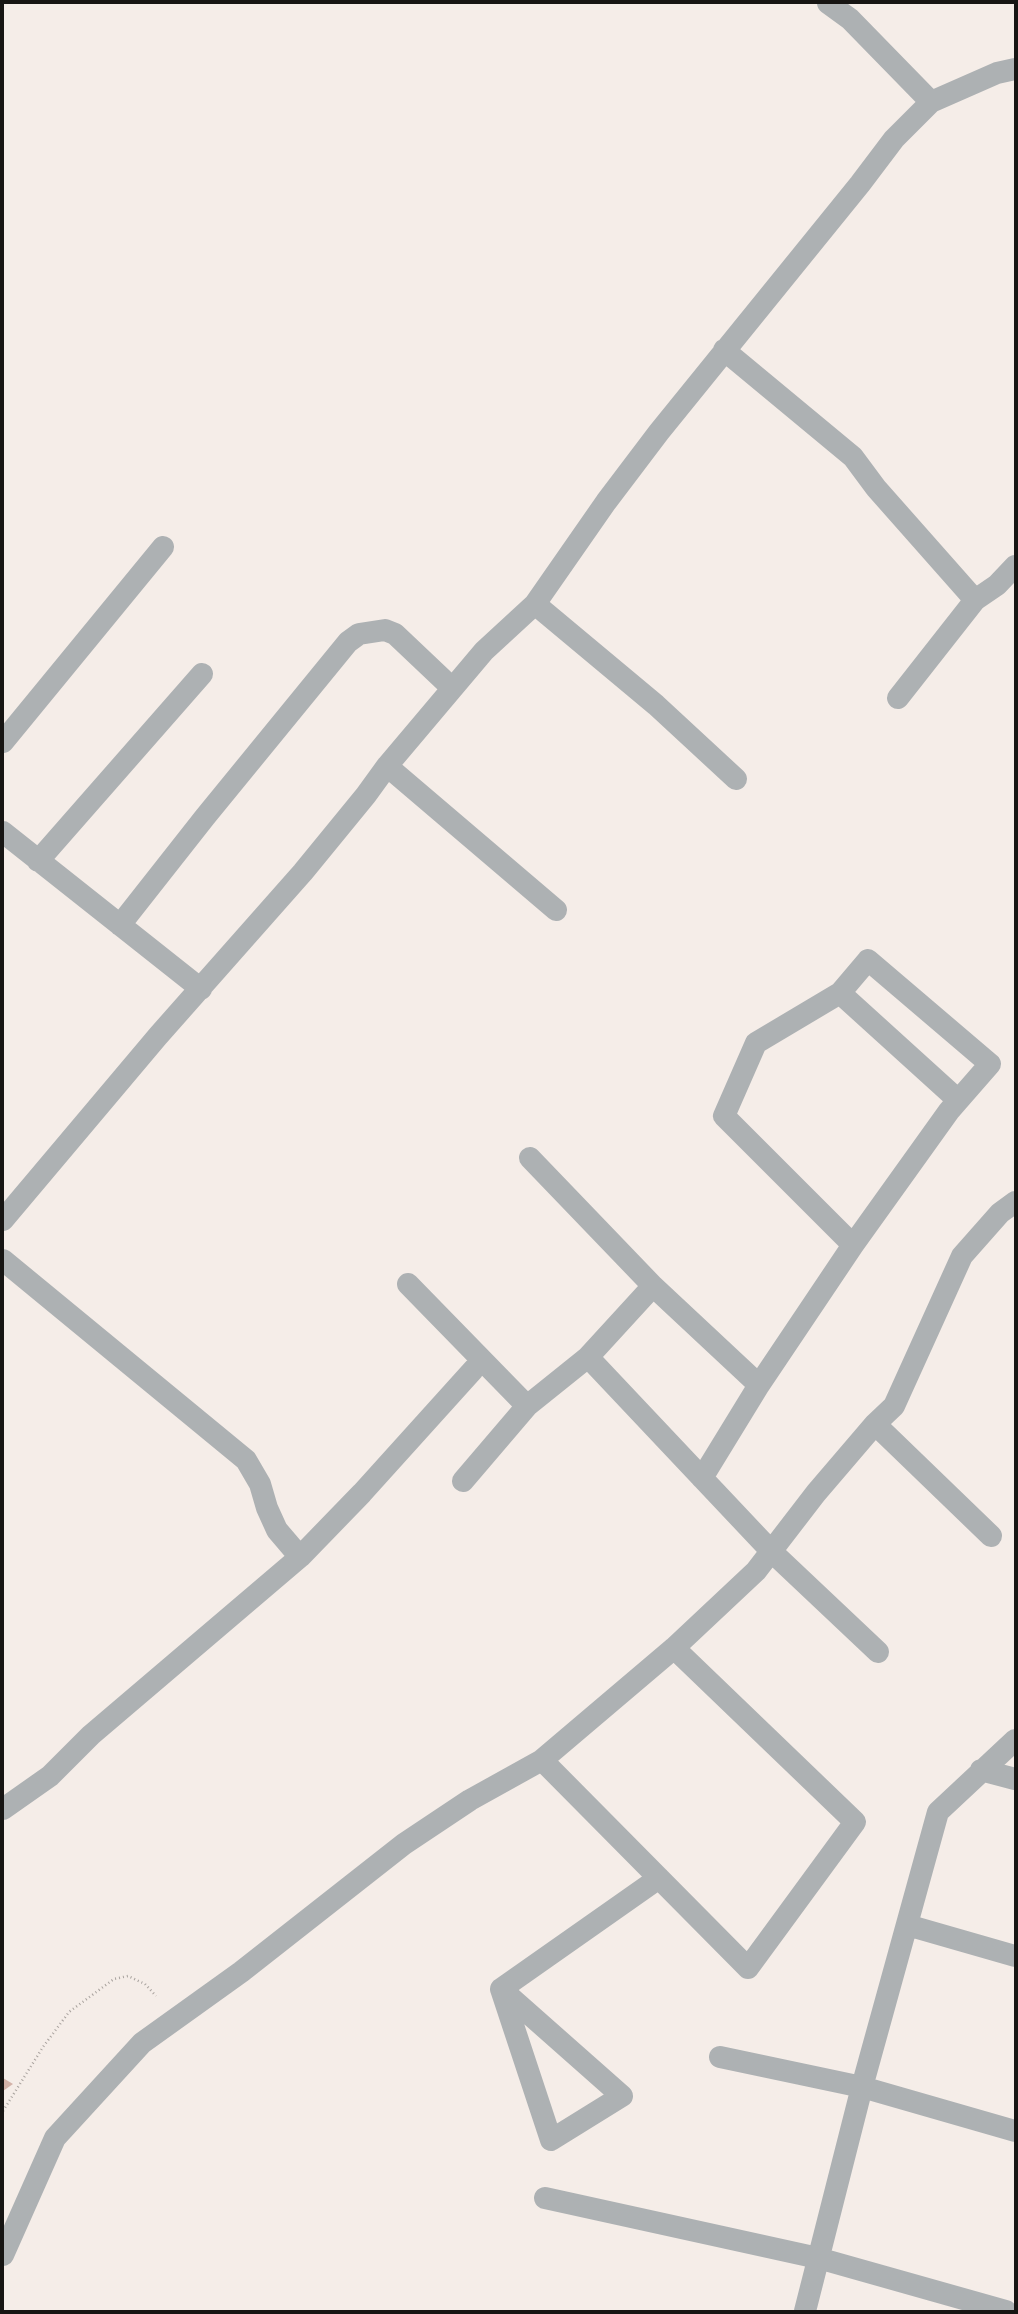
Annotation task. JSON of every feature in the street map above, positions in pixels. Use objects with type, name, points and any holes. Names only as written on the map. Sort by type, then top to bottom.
[{"type":"street","points":[[828,3],[850,19],[931,102]]},
{"type":"street","points":[[3,1220],[200,989],[303,872],[366,795],[387,766],[452,688],[484,651],[535,604],[611,496],[724,350],[860,184],[894,139],[931,102],[997,73],[1015,69]]},
{"type":"street","points":[[724,350],[853,457],[876,488],[975,600]]},
{"type":"street","points":[[3,742],[163,547]]},
{"type":"street","points":[[898,698],[975,600],[997,585],[1015,566]]},
{"type":"street","points":[[535,604],[656,705],[736,778]]},
{"type":"street","points":[[120,925],[244,769],[348,642],[359,634],[386,630],[395,634],[452,688]]},
{"type":"street","points":[[38,861],[202,674]]},
{"type":"street","points":[[387,766],[556,910]]},
{"type":"street","points":[[3,832],[200,989]]},
{"type":"street","points":[[702,1478],[759,1385],[853,1245],[958,1100],[990,1064],[868,960],[840,993],[756,1043],[724,1116],[853,1245]]},
{"type":"street","points":[[840,993],[958,1100]]},
{"type":"street","points":[[530,1158],[653,1286],[759,1385]]},
{"type":"street","points":[[3,2255],[55,2138],[142,2043],[241,1972],[404,1844],[470,1800],[542,1760],[674,1648],[756,1571],[816,1493],[875,1424],[894,1406],[962,1256],[1000,1213],[1015,1202]]},
{"type":"street","points":[[3,1260],[246,1460],[260,1484],[267,1508],[277,1530],[300,1557]]},
{"type":"street","points":[[408,1284],[527,1406]]},
{"type":"street","points":[[463,1481],[527,1406],[588,1357],[653,1286]]},
{"type":"street","points":[[588,1357],[771,1551],[878,1652]]},
{"type":"street","points":[[3,1809],[50,1776],[91,1735],[300,1557],[362,1494],[472,1370]]},
{"type":"street","points":[[875,1424],[991,1536]]},
{"type":"street","points":[[542,1760],[748,1968],[855,1822],[674,1648]]},
{"type":"street","points":[[805,2311],[862,2087],[938,1812],[981,1770],[1015,1740]]},
{"type":"street","points":[[981,1770],[1015,1779]]},
{"type":"street","points":[[501,1989],[659,1878]]},
{"type":"street","points":[[907,1925],[1015,1956]]},
{"type":"street","points":[[501,1989],[582,2060],[622,2096],[551,2140],[501,1989]]},
{"type":"street","points":[[720,2057],[862,2087],[1015,2132]]},
{"type":"street","points":[[545,2198],[818,2258],[1006,2311]]},
{"type":"path","points":[[3,2111],[43,2047],[69,2012],[114,1979],[128,1976],[145,1984],[158,1999]]},
{"type":"building","points":[[3,2078],[13,2084],[3,2091]]}]
